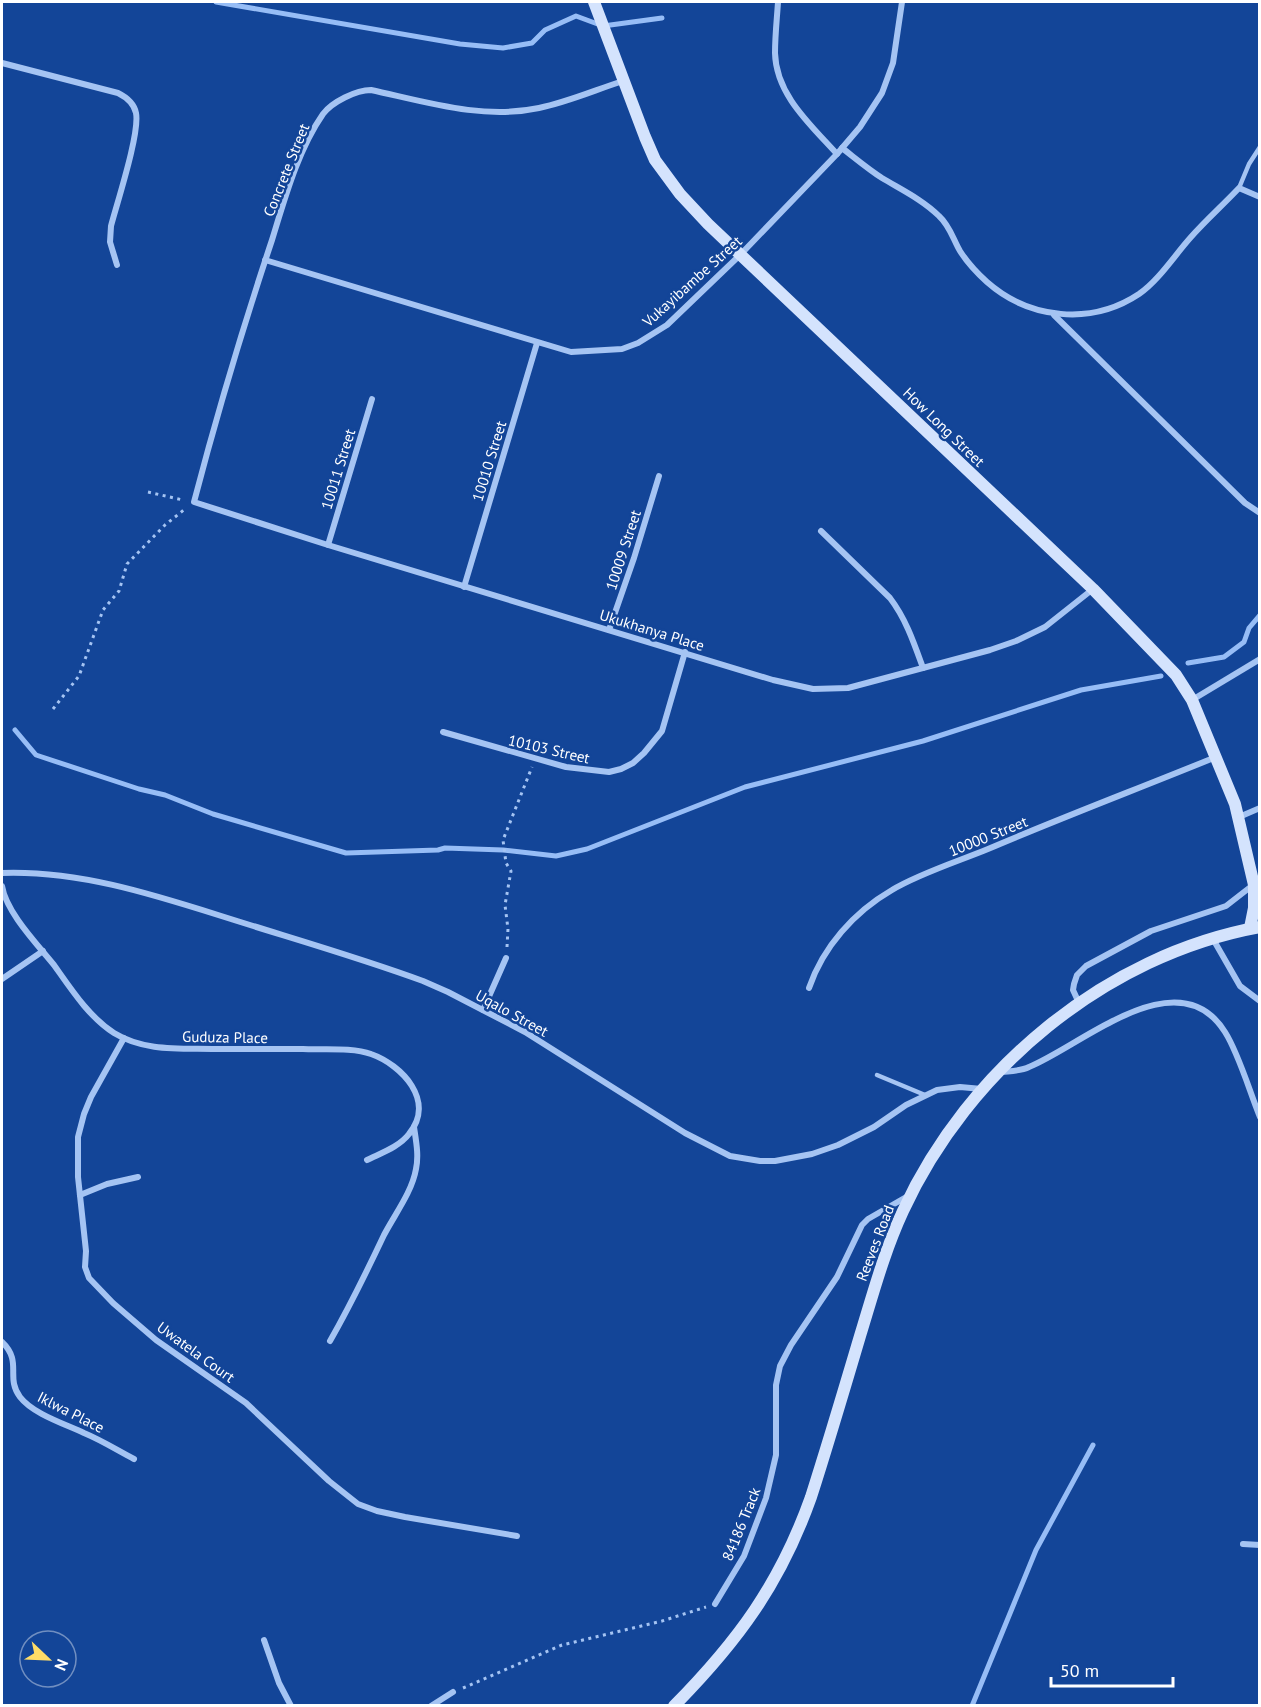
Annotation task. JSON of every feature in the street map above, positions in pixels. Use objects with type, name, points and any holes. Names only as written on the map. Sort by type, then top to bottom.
[{"type":"street","name":"How Long Street","points":[[594,2],[645,137],[655,160],[669,180],[708,224],[1093,589],[1168,665],[1192,700],[1239,818],[1257,886],[1254,908],[1255,927]]},
{"type":"street","points":[[778,2],[775,54],[784,87],[799,112],[840,151],[941,217],[950,228],[968,262],[988,282],[1019,304],[1053,314],[1081,314],[1112,307],[1139,294],[1152,282],[1191,237],[1239,188],[1260,197]]},
{"type":"street","name":"Vukayibambe Street","points":[[265,260],[571,352],[622,348],[638,343],[667,324],[741,254],[840,151],[860,127],[882,93],[894,55],[902,2]]},
{"type":"street","points":[[2,63],[118,93],[130,102],[135,110],[135,133],[111,226],[110,242],[117,266]]},
{"type":"street","name":"Concrete Street","points":[[194,502],[265,260],[294,175],[312,134],[328,108],[356,93],[371,90],[446,107],[480,112],[502,112],[540,108],[623,81]]},
{"type":"street","points":[[1053,314],[1245,503],[1260,513]]},
{"type":"street","name":"10010 Street","points":[[464,587],[537,343]]},
{"type":"street","name":"10011 Street","points":[[327,545],[372,399]]},
{"type":"street","name":"10009 Street","points":[[609,630],[659,477]]},
{"type":"street","name":"Ukukhanya Place","points":[[194,502],[464,587],[774,680],[813,689],[848,688],[990,650],[1029,636],[1054,620],[1093,589]]},
{"type":"street","points":[[821,531],[890,598],[899,610],[907,624],[923,668]]},
{"type":"street","name":"10103 Street","points":[[442,732],[566,767],[609,772],[633,763],[654,743],[662,731],[685,652]]},
{"type":"street","points":[[1192,700],[1260,659]]},
{"type":"street","name":"10000 Street","points":[[809,988],[824,954],[838,936],[869,906],[892,889],[1216,757]]},
{"type":"street","points":[[1239,818],[1260,808]]},
{"type":"street","name":"Uqalo Street","points":[[2,873],[48,873],[104,882],[396,971],[448,992],[525,1032],[685,1133],[730,1156],[775,1161],[812,1154],[838,1145],[874,1127],[925,1095],[944,1088],[982,1089]]},
{"type":"street","name":"Guduza Place","points":[[2,886],[9,907],[87,1008],[112,1031],[124,1038],[157,1048],[339,1050],[369,1053],[392,1065],[407,1077],[412,1085],[418,1112],[414,1127],[417,1156],[413,1181],[330,1341]]},
{"type":"street","points":[[1079,1003],[1073,990],[1074,984],[1077,975],[1086,966],[1151,931],[1226,906],[1257,886]]},
{"type":"street","name":"Reeves Road","points":[[674,1706],[741,1631],[783,1566],[811,1497],[887,1249],[911,1195],[940,1145],[982,1089],[1040,1034],[1079,1003],[1159,958],[1213,938],[1255,927]]},
{"type":"street","points":[[1213,938],[1240,986],[1260,1001]]},
{"type":"street","points":[[2,979],[43,951]]},
{"type":"street","points":[[483,1010],[506,958]]},
{"type":"street","points":[[999,1072],[1031,1066],[1118,1018],[1155,1004],[1182,1003],[1200,1008],[1212,1017],[1225,1032],[1260,1118]]},
{"type":"street","name":"Uwatela Court","points":[[124,1038],[91,1097],[78,1137],[77,1154],[86,1251],[85,1267],[89,1278],[113,1303],[156,1340],[246,1403],[336,1487],[358,1504],[377,1511],[517,1536]]},
{"type":"street","points":[[367,1160],[397,1145],[408,1136],[414,1127]]},
{"type":"street","points":[[80,1195],[107,1184],[138,1177]]},
{"type":"street","name":"84186 Track","points":[[715,1604],[744,1556],[766,1498],[776,1455],[777,1380],[785,1356],[837,1277],[862,1226],[868,1219],[911,1195]]},
{"type":"street","name":"Iklwa Place","points":[[2,1342],[14,1360],[15,1389],[21,1399],[31,1407],[134,1458]]},
{"type":"street","points":[[1243,1544],[1260,1545]]},
{"type":"street","points":[[264,1640],[279,1683],[291,1706]]},
{"type":"street","points":[[430,1706],[453,1692]]},
{"type":"lane","points":[[1239,188],[1249,164],[1260,147]]},
{"type":"lane","points":[[877,1075],[925,1095]]},
{"type":"path","points":[[148,492],[194,502]]},
{"type":"path","points":[[53,709],[79,676],[103,610],[118,591],[127,564],[165,525],[194,502]]},
{"type":"path","points":[[506,958],[508,929],[505,905],[511,871],[506,863],[503,840],[535,759]]},
{"type":"path","points":[[453,1692],[562,1645],[662,1621],[715,1604]]},
{"type":"waterway","points":[[216,2],[460,44],[503,48],[532,43],[545,30],[576,16],[603,26],[662,18]]},
{"type":"waterway","points":[[1188,663],[1224,657],[1244,642],[1249,628],[1260,615]]},
{"type":"waterway","points":[[15,730],[36,755],[139,789],[165,795],[213,814],[346,853],[445,848],[503,850],[556,856],[587,849],[745,787],[923,741],[1081,690],[1161,676]]},
{"type":"waterway","points":[[972,1706],[1036,1550],[1093,1445]]}]
